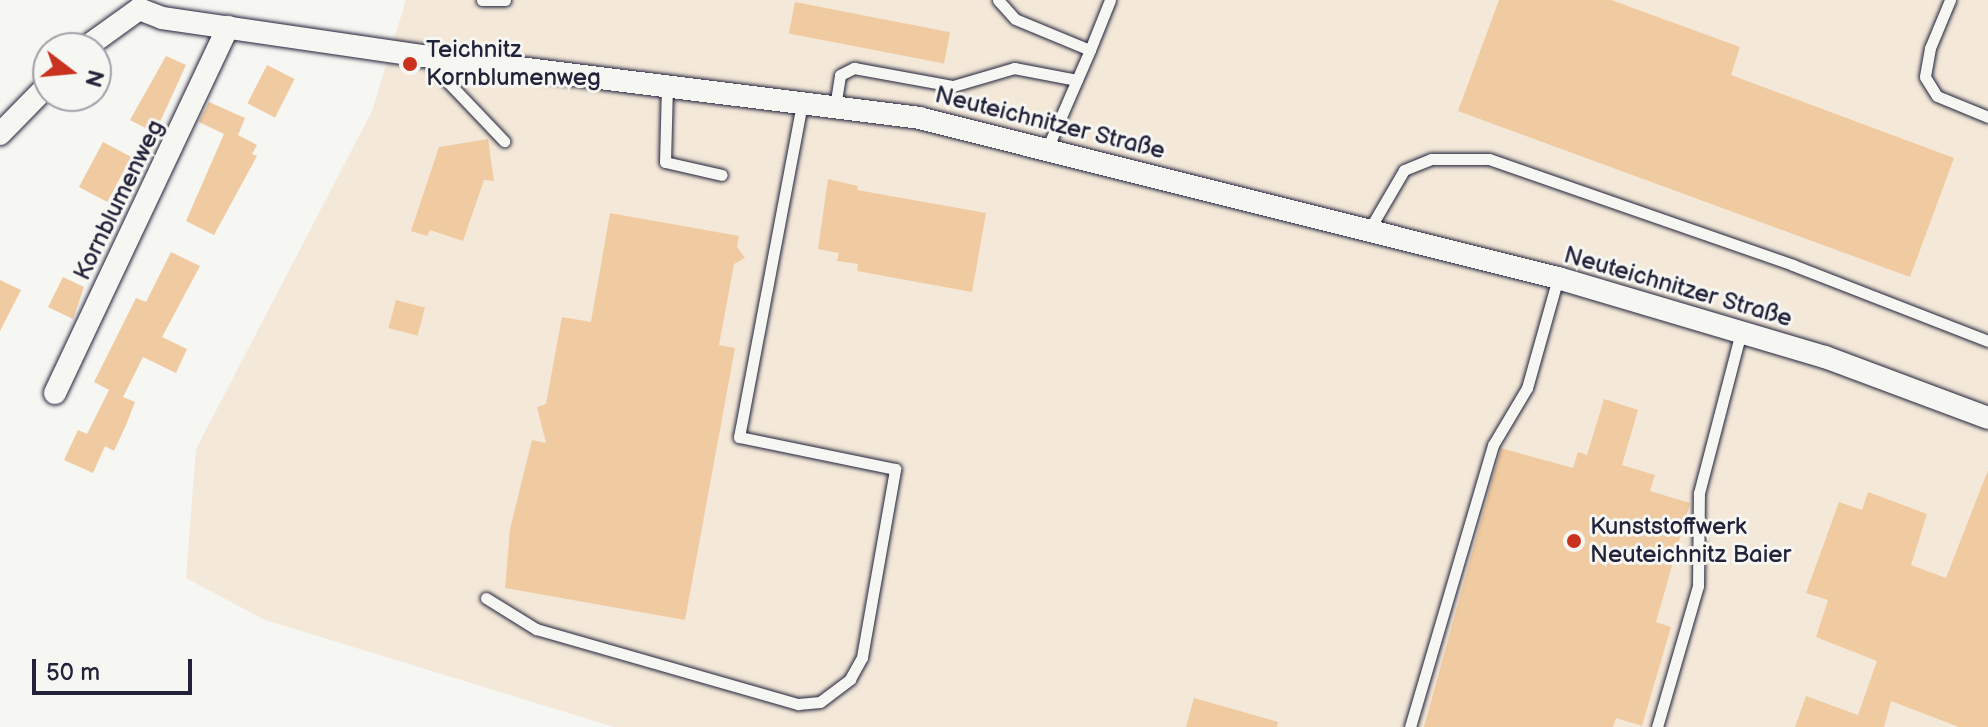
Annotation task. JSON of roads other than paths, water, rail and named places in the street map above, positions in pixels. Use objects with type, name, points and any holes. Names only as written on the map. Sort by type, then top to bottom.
[{"type":"street","name":"Neuteichnitzer Straße","points":[[104,32],[136,5],[162,18],[423,56],[919,118],[1558,278],[1741,332],[1988,418]]},
{"type":"street","name":"Kornblumenweg","points":[[55,393],[228,27]]},
{"type":"street","points":[[0,134],[32,101]]},
{"type":"lane","points":[[482,0],[505,0]]},
{"type":"lane","points":[[998,0],[1015,19],[1090,50]]},
{"type":"lane","points":[[1047,149],[1110,0]]},
{"type":"lane","points":[[1950,0],[1930,48],[1925,77],[1937,96],[1988,117]]},
{"type":"lane","points":[[423,56],[504,141]]},
{"type":"lane","points":[[835,107],[840,75],[854,68],[953,86],[1014,68],[1077,80]]},
{"type":"lane","points":[[667,86],[665,162],[722,175]]},
{"type":"lane","points":[[486,598],[536,629],[798,704],[820,702],[850,679],[862,657],[895,469],[739,437],[802,102]]},
{"type":"lane","points":[[1369,230],[1404,170],[1431,159],[1489,159],[1793,265],[1988,341]]},
{"type":"lane","points":[[1410,727],[1493,445],[1527,388],[1558,278]]},
{"type":"lane","points":[[1657,727],[1698,586],[1699,493],[1741,332]]},
{"type":"place","name":"Teichnitz Kornblumenweg","points":[[410,64]]},
{"type":"place","name":"Kunststoffwerk Neuteichnitz Baier","points":[[1574,541]]}]
